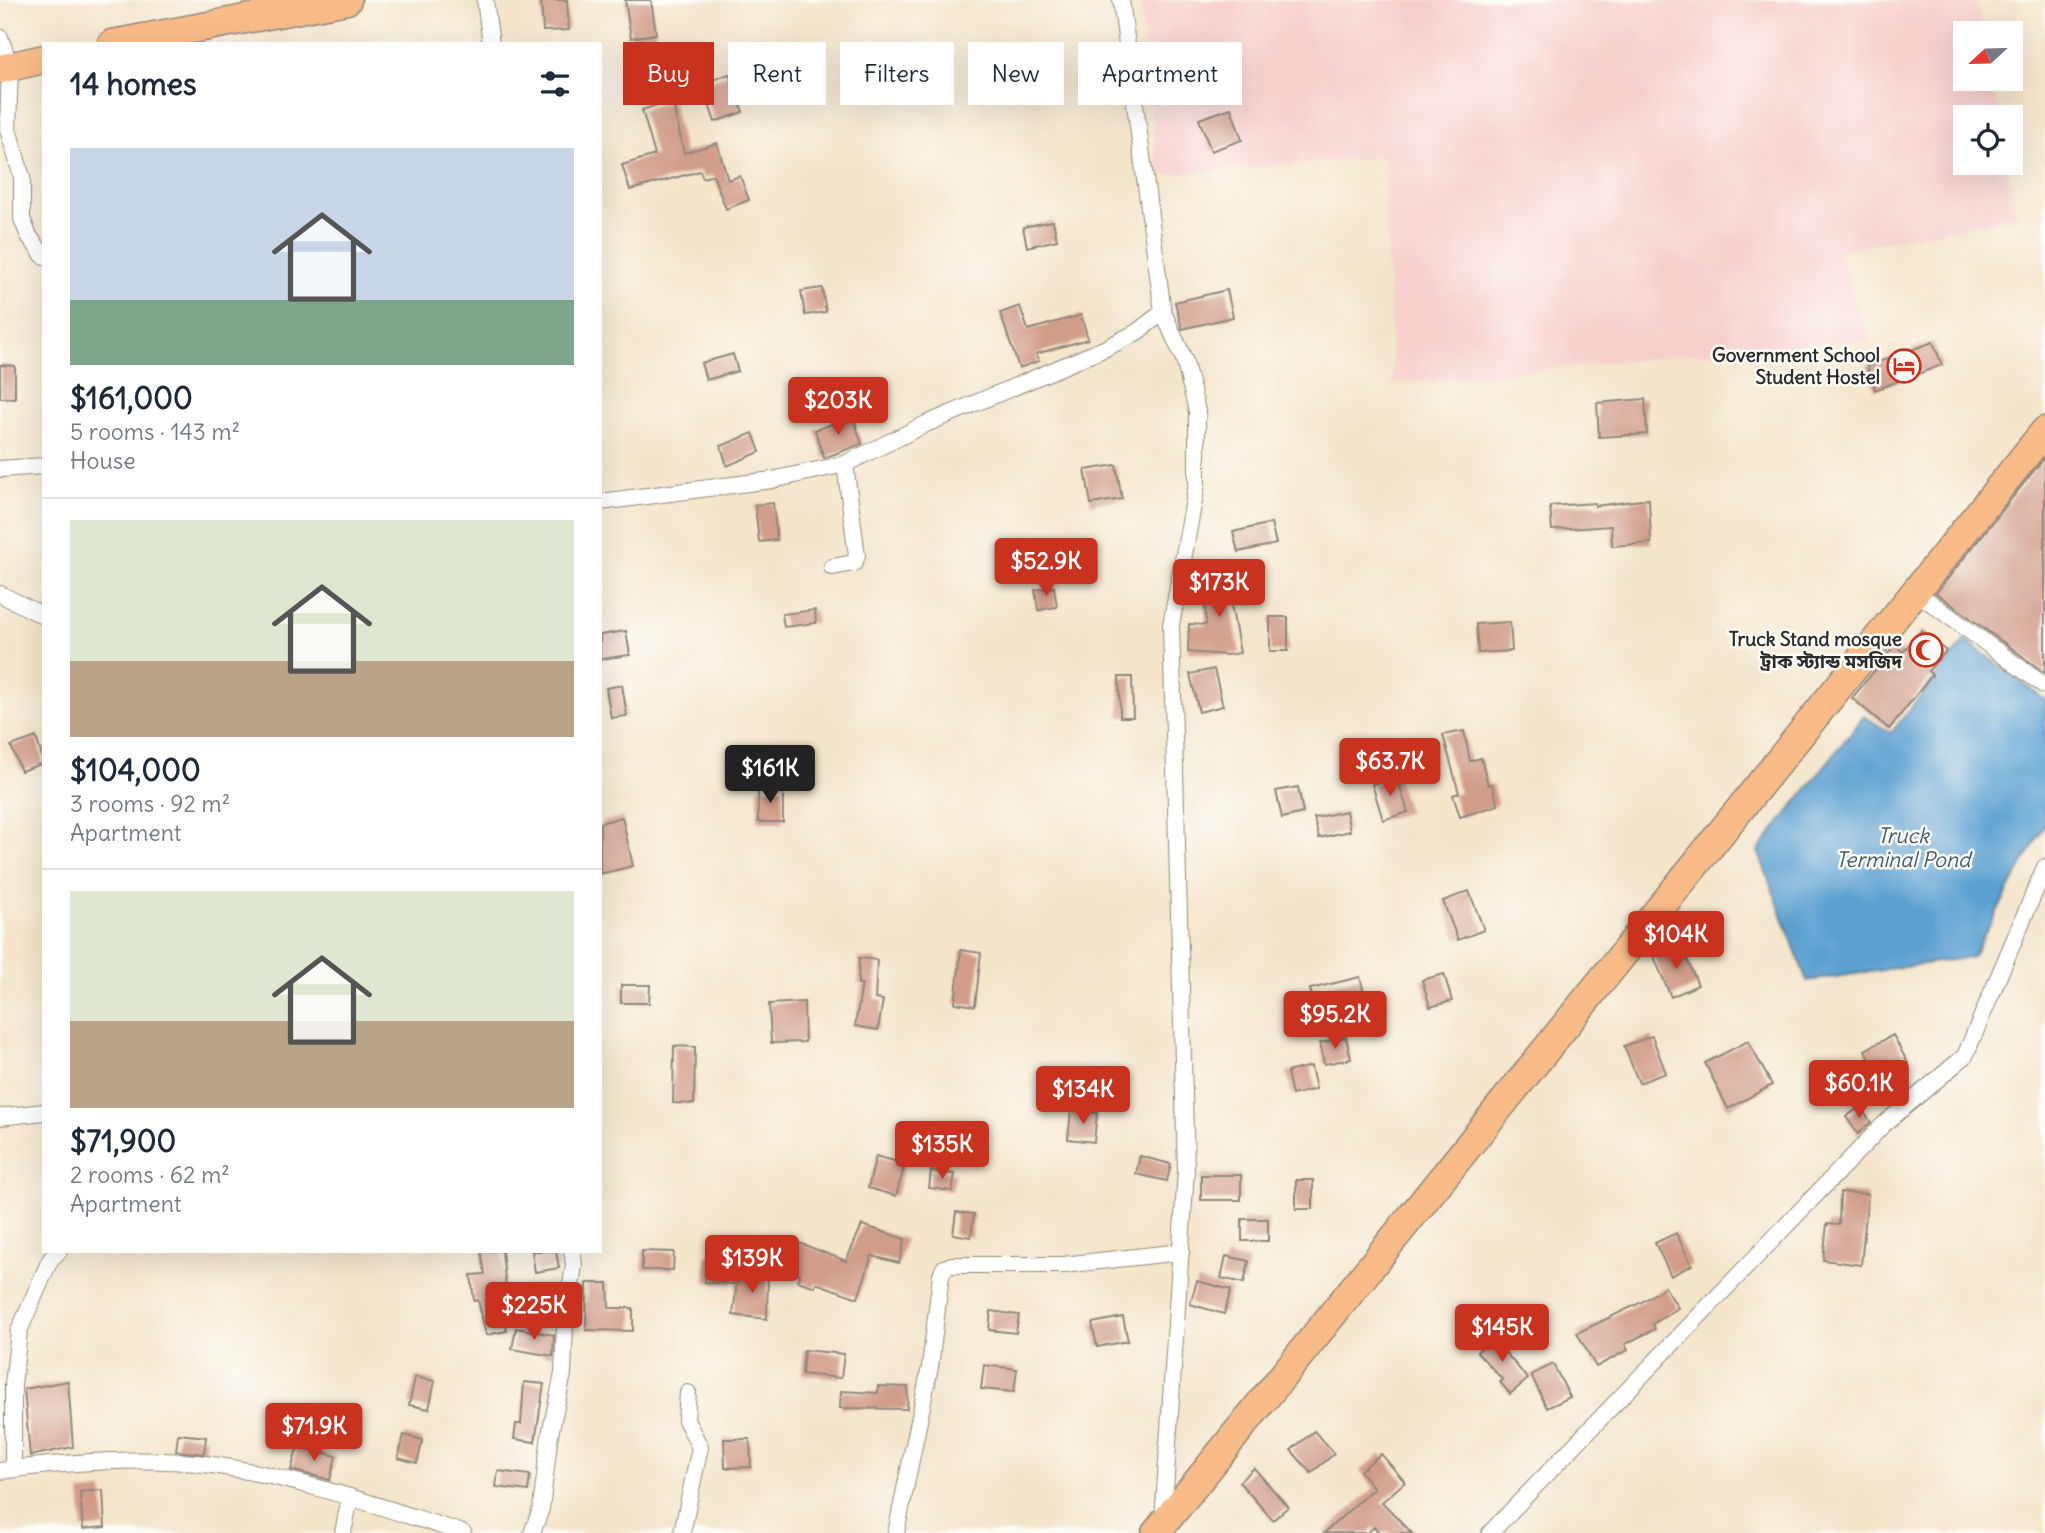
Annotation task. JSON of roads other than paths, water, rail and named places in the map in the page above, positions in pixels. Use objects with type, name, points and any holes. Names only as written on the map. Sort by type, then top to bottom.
[{"type":"highway","points":[[120,42],[265,8],[347,0]]},
{"type":"highway","points":[[5,67],[42,59]]},
{"type":"highway","points":[[1159,1529],[2045,431]]},
{"type":"street","points":[[485,0],[491,42]]},
{"type":"street","points":[[1121,0],[1163,312],[1184,359],[1197,411],[1197,484],[1171,625],[1186,1170],[1159,1529]]},
{"type":"street","points":[[0,37],[5,67],[8,129],[22,177],[22,219],[29,236],[42,253]]},
{"type":"street","points":[[602,502],[772,480],[845,464],[926,424],[1106,348],[1137,332],[1163,312]]},
{"type":"street","points":[[832,567],[854,563],[857,556],[845,464]]},
{"type":"street","points":[[0,469],[42,466]]},
{"type":"street","points":[[1916,592],[2045,686]]},
{"type":"street","points":[[0,594],[42,615]]},
{"type":"street","points":[[1490,1533],[1882,1125],[1965,1056],[2045,867]]},
{"type":"street","points":[[0,1117],[42,1112]]},
{"type":"street","points":[[896,1533],[930,1367],[944,1268],[952,1265],[1063,1265],[1181,1252]]},
{"type":"street","points":[[57,1253],[50,1260],[19,1331],[6,1470],[155,1461],[210,1465],[350,1497],[463,1533]]},
{"type":"street","points":[[532,1533],[541,1509],[550,1434],[563,1374],[565,1324],[574,1265],[572,1253]]},
{"type":"street","points":[[681,1533],[700,1447],[686,1420],[688,1393]]},
{"type":"street","points":[[343,1533],[350,1497]]},
{"type":"water","name":"Truck Terminal Pond","points":[[1965,640],[2045,700],[2045,824],[1972,957],[1807,981],[1758,851],[1864,716],[1891,733]]},
{"type":"place","name":"Government School Student Hostel","points":[[1904,366]]},
{"type":"place","name":"Truck Stand mosque ট্রাক স্ট্যান্ড মসজিদ","points":[[1926,650]]}]
